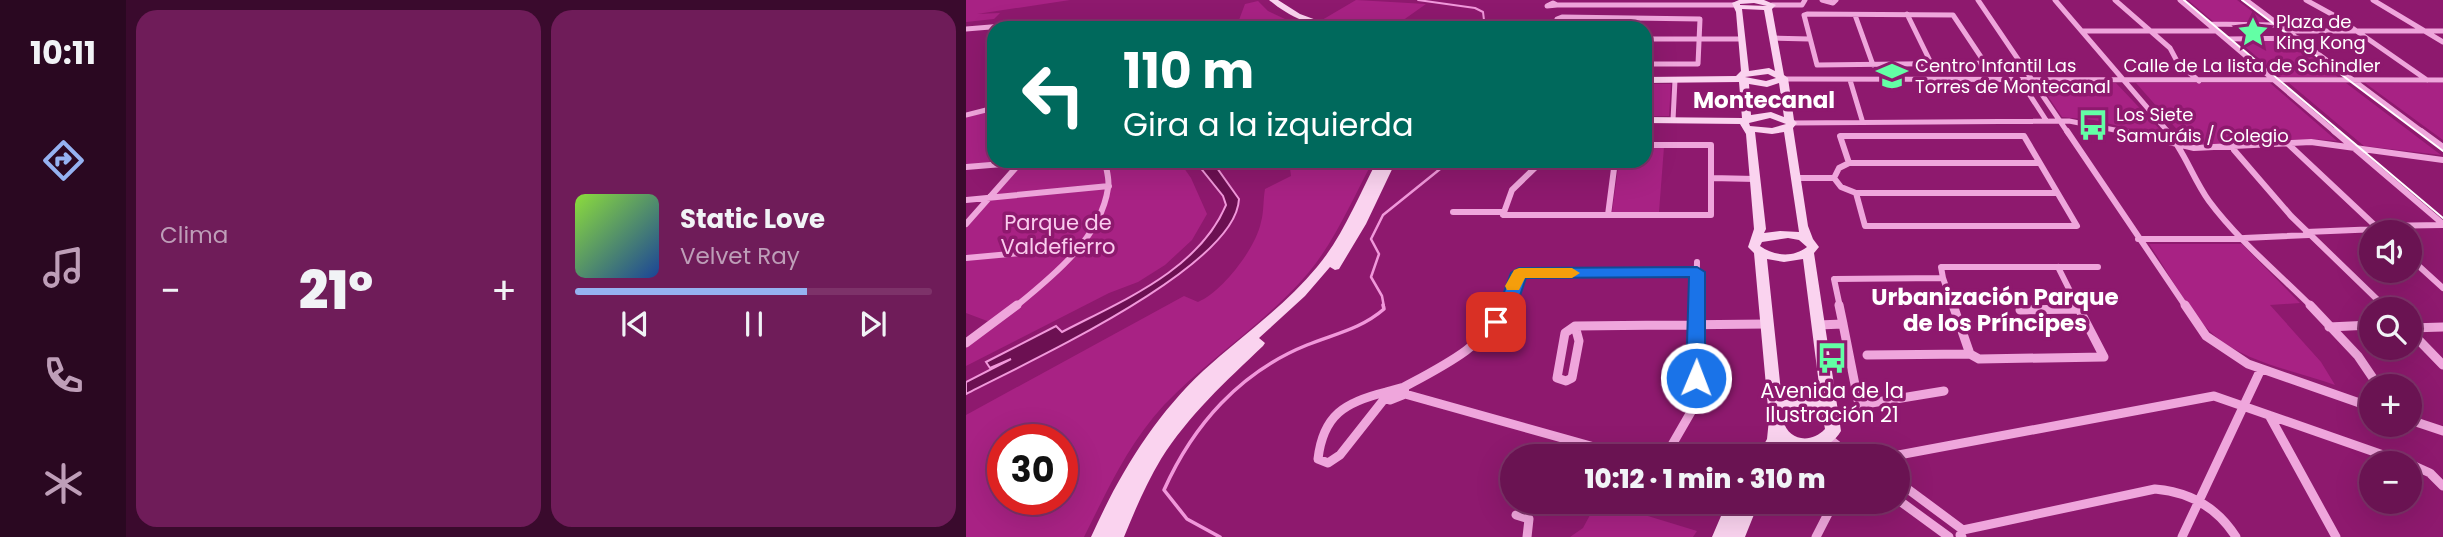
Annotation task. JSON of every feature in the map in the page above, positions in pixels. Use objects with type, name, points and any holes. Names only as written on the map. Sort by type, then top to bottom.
[{"type":"main road","points":[[1273,0],[1293,14],[1314,21]]},
{"type":"main road","points":[[1773,444],[1776,421]]},
{"type":"main road","points":[[1737,537],[1746,514]]},
{"type":"street","points":[[1265,0],[1287,16],[1301,21]]},
{"type":"street","points":[[1735,6],[1746,0],[1802,5],[1805,0]]},
{"type":"street","points":[[1822,0],[1833,3],[1836,0]]},
{"type":"street","points":[[1978,0],[2206,336],[2234,357],[2261,369],[2359,403]]},
{"type":"street","points":[[2055,0],[2177,145],[2179,155],[2202,189],[2329,327],[2368,374]]},
{"type":"street","points":[[2115,0],[2170,48],[2178,63],[2199,80]]},
{"type":"street","points":[[2180,0],[2443,225]]},
{"type":"street","points":[[2246,0],[2443,147]]},
{"type":"street","points":[[2306,0],[2427,80]]},
{"type":"street","points":[[2373,0],[2443,42]]},
{"type":"street","points":[[1557,5],[1702,2],[1735,6],[1766,3]]},
{"type":"street","points":[[1766,3],[1790,123],[1795,178],[1832,416],[1833,432],[1822,443],[1816,444]]},
{"type":"street","points":[[1735,6],[1740,12],[1743,78],[1755,179],[1776,421],[1788,440],[1799,444]]},
{"type":"street","points":[[1907,14],[1932,65]]},
{"type":"street","points":[[1557,21],[1562,17],[1698,15],[1699,71]]},
{"type":"street","points":[[1855,15],[1874,65]]},
{"type":"street","points":[[1855,15],[1956,16],[1985,63],[1817,65],[1804,16],[1855,15]]},
{"type":"street","points":[[1617,21],[1618,17]]},
{"type":"street","points":[[2208,24],[2279,24]]},
{"type":"street","points":[[966,29],[987,27]]},
{"type":"street","points":[[2082,31],[2217,31]]},
{"type":"street","points":[[2288,31],[2443,31]]},
{"type":"street","points":[[1773,38],[1809,39]]},
{"type":"street","points":[[2226,39],[2299,38]]},
{"type":"street","points":[[1652,39],[1742,39]]},
{"type":"street","points":[[1652,64],[1698,64]]},
{"type":"street","points":[[1652,80],[1743,78],[1767,84],[1782,78]]},
{"type":"street","name":"Calle de La lista de Schindler","points":[[1782,78],[2443,80]]},
{"type":"street","points":[[1673,120],[1675,80]]},
{"type":"street","points":[[1850,80],[1862,120]]},
{"type":"street","points":[[2020,80],[2046,120]]},
{"type":"street","points":[[966,115],[987,110]]},
{"type":"street","points":[[1747,123],[1771,115],[1790,123]]},
{"type":"street","points":[[1652,120],[1747,123],[1769,131],[1790,123],[1862,120],[2059,120],[2102,125],[2177,145],[2234,150],[2286,142],[2353,147],[2410,158],[2443,160]]},
{"type":"street","points":[[1849,163],[1840,136],[2024,136],[2077,226],[1865,226],[1856,193]]},
{"type":"street","points":[[2286,142],[2369,220]]},
{"type":"street","points":[[1504,212],[1503,215],[1711,215],[1711,143],[1652,145]]},
{"type":"street","points":[[2234,150],[2307,233],[2374,297]]},
{"type":"street","points":[[1834,178],[1836,171],[1849,163],[2039,163]]},
{"type":"street","points":[[966,167],[987,165]]},
{"type":"street","points":[[966,224],[1016,168]]},
{"type":"street","points":[[966,343],[1029,295],[1077,248],[1099,217],[1107,200],[1109,186],[1106,168]]},
{"type":"street","points":[[1100,537],[1147,444],[1184,400],[1313,280],[1346,231],[1378,168]]},
{"type":"street","points":[[1115,537],[1148,464],[1169,432],[1194,402],[1326,277],[1355,233],[1388,168]]},
{"type":"street","points":[[1504,212],[1512,190],[1535,168]]},
{"type":"street","points":[[1608,215],[1614,168]]},
{"type":"street","points":[[1711,178],[1755,179]]},
{"type":"street","points":[[1795,178],[1834,178]]},
{"type":"street","points":[[1834,178],[1841,187],[1856,193],[2057,193]]},
{"type":"street","points":[[966,200],[1109,186]]},
{"type":"street","points":[[1453,212],[1504,212]]},
{"type":"street","points":[[2422,226],[2443,225]]},
{"type":"street","points":[[2138,239],[2245,238],[2359,230]]},
{"type":"street","points":[[1759,246],[1782,234],[1807,246]]},
{"type":"street","points":[[1759,246],[1785,258],[1807,246]]},
{"type":"street","points":[[966,258],[1077,248]]},
{"type":"street","points":[[1672,444],[1695,405],[1697,262]]},
{"type":"street","points":[[1867,355],[1970,354],[1979,359],[2104,357],[2058,267]]},
{"type":"street","points":[[1970,354],[1941,268],[2098,267]]},
{"type":"street","points":[[2422,269],[2443,289]]},
{"type":"street","points":[[1386,395],[1340,454],[1328,463],[1318,459],[1319,438],[1332,416],[1358,398],[1404,391],[1485,337],[1507,307],[1519,273],[1697,272]]},
{"type":"street","points":[[1943,278],[1834,279],[1858,405],[1944,391]]},
{"type":"street","points":[[2020,310],[2079,309]]},
{"type":"street","points":[[1575,326],[1579,341],[1572,378],[1566,381],[1557,378],[1565,332],[1575,326],[1768,324]]},
{"type":"street","points":[[1818,325],[1843,324]]},
{"type":"street","points":[[2329,327],[2359,326]]},
{"type":"street","points":[[2422,328],[2443,327]]},
{"type":"street","points":[[2422,342],[2443,365]]},
{"type":"street","points":[[2182,537],[2261,369]]},
{"type":"street","points":[[1404,391],[1585,444]]},
{"type":"street","points":[[1910,453],[2214,396],[2373,451]]},
{"type":"street","points":[[1776,421],[1784,406],[1800,400],[1819,404],[1832,416]]},
{"type":"street","points":[[2269,414],[2336,537]]},
{"type":"street","points":[[2422,423],[2443,430]]},
{"type":"street","points":[[1828,438],[1836,444]]},
{"type":"street","points":[[2422,470],[2430,473],[2443,486]]},
{"type":"street","points":[[1910,492],[1961,535],[2155,489],[2173,489],[2200,500],[2229,524],[2236,537]]},
{"type":"street","points":[[1910,508],[1949,537]]},
{"type":"street","points":[[1721,537],[1730,514]]},
{"type":"street","points":[[1816,537],[1828,514]]},
{"type":"street","points":[[1516,515],[1529,519],[1527,537]]},
{"type":"green space","points":[[966,0],[1070,0],[977,14],[1000,13],[994,19],[966,22]]},
{"type":"green space","points":[[1356,0],[1426,4],[1402,21],[1322,20]]},
{"type":"green space","points":[[2188,0],[2237,0],[2266,22],[2215,23]]},
{"type":"green space","points":[[1258,1],[1268,11],[1289,21],[1239,21],[1245,4]]},
{"type":"green space","points":[[2238,41],[2291,41],[2338,77],[2281,77]]},
{"type":"green space","points":[[2039,83],[2116,83],[2168,138],[2094,120],[2062,117]]},
{"type":"green space","points":[[2136,83],[2270,83],[2337,141],[2300,139],[2226,144],[2189,143]]},
{"type":"green space","points":[[2289,83],[2346,83],[2441,155],[2364,146]]},
{"type":"green space","points":[[2365,83],[2443,83],[2443,140]]},
{"type":"green space","points":[[1652,84],[1671,84],[1669,116],[1652,116]]},
{"type":"green space","name":"Parque de Valdefierro","points":[[987,111],[987,163],[966,165],[966,116]]},
{"type":"green space","points":[[1652,147],[1664,147],[1659,212],[1612,212],[1618,168],[1652,168]]},
{"type":"green space","name":"Parque de Valdefierro","points":[[1018,168],[1184,168],[1207,214],[1192,240],[1165,265],[1138,282],[1109,293],[966,366],[966,343],[990,322],[966,313],[966,224]]},
{"type":"green space","points":[[1290,168],[1369,168],[1336,232],[1309,272],[1275,307],[1181,388],[1151,420],[1119,468],[1084,537],[966,537],[966,415],[1184,296],[1198,302],[1207,297],[1237,268],[1258,232],[1265,189],[1291,176]]},
{"type":"green space","points":[[2149,244],[2242,244],[2300,303],[2270,305],[2321,362],[2335,385],[2257,360],[2215,336],[2188,304]]},
{"type":"green space","points":[[1591,514],[1641,514],[1697,531],[1693,537],[1570,537],[1583,528]]},
{"type":"shaded area","points":[[1201,168],[1217,168],[1239,199],[1229,226],[1203,254],[1167,283],[1124,311],[966,394],[966,382],[1011,359],[990,368],[986,362],[1056,326],[1062,332],[1132,296],[1177,266],[1197,248],[1213,228],[1226,205],[1223,196]]},
{"type":"waterway","points":[[1418,0],[1475,8],[1483,12],[1484,21]]},
{"type":"waterway","points":[[1384,307],[1382,296],[1371,277],[1379,254],[1371,239],[1383,215],[1441,168]]},
{"type":"waterway","points":[[1220,537],[1187,519],[1164,490],[1189,444],[1221,403],[1260,370],[1307,345],[1366,322],[1384,309],[1383,305]]},
{"type":"tram line","points":[[2184,0],[2443,218]]},
{"type":"tram line","points":[[2242,0],[2443,151]]},
{"type":"slow traffic","points":[[1513,286],[1519,273],[1572,273]]},
{"type":"place","name":"Plaza de King Kong","points":[[2253,32]]},
{"type":"place","name":"Centro Infantil Las Torres de Montecanal","points":[[1892,76]]},
{"type":"place","name":"Los Siete Samuráis / Colegio","points":[[2093,125]]},
{"type":"place","name":"Avenida de la Ilustración 21","points":[[1832,358]]},
{"type":"district","name":"Montecanal","points":[[1764,100]]},
{"type":"district","name":"Urbanización Parque de los Príncipes","points":[[1995,310]]},
{"type":"route","points":[[1496,322],[1507,307],[1519,273],[1697,272],[1696,378]]}]
